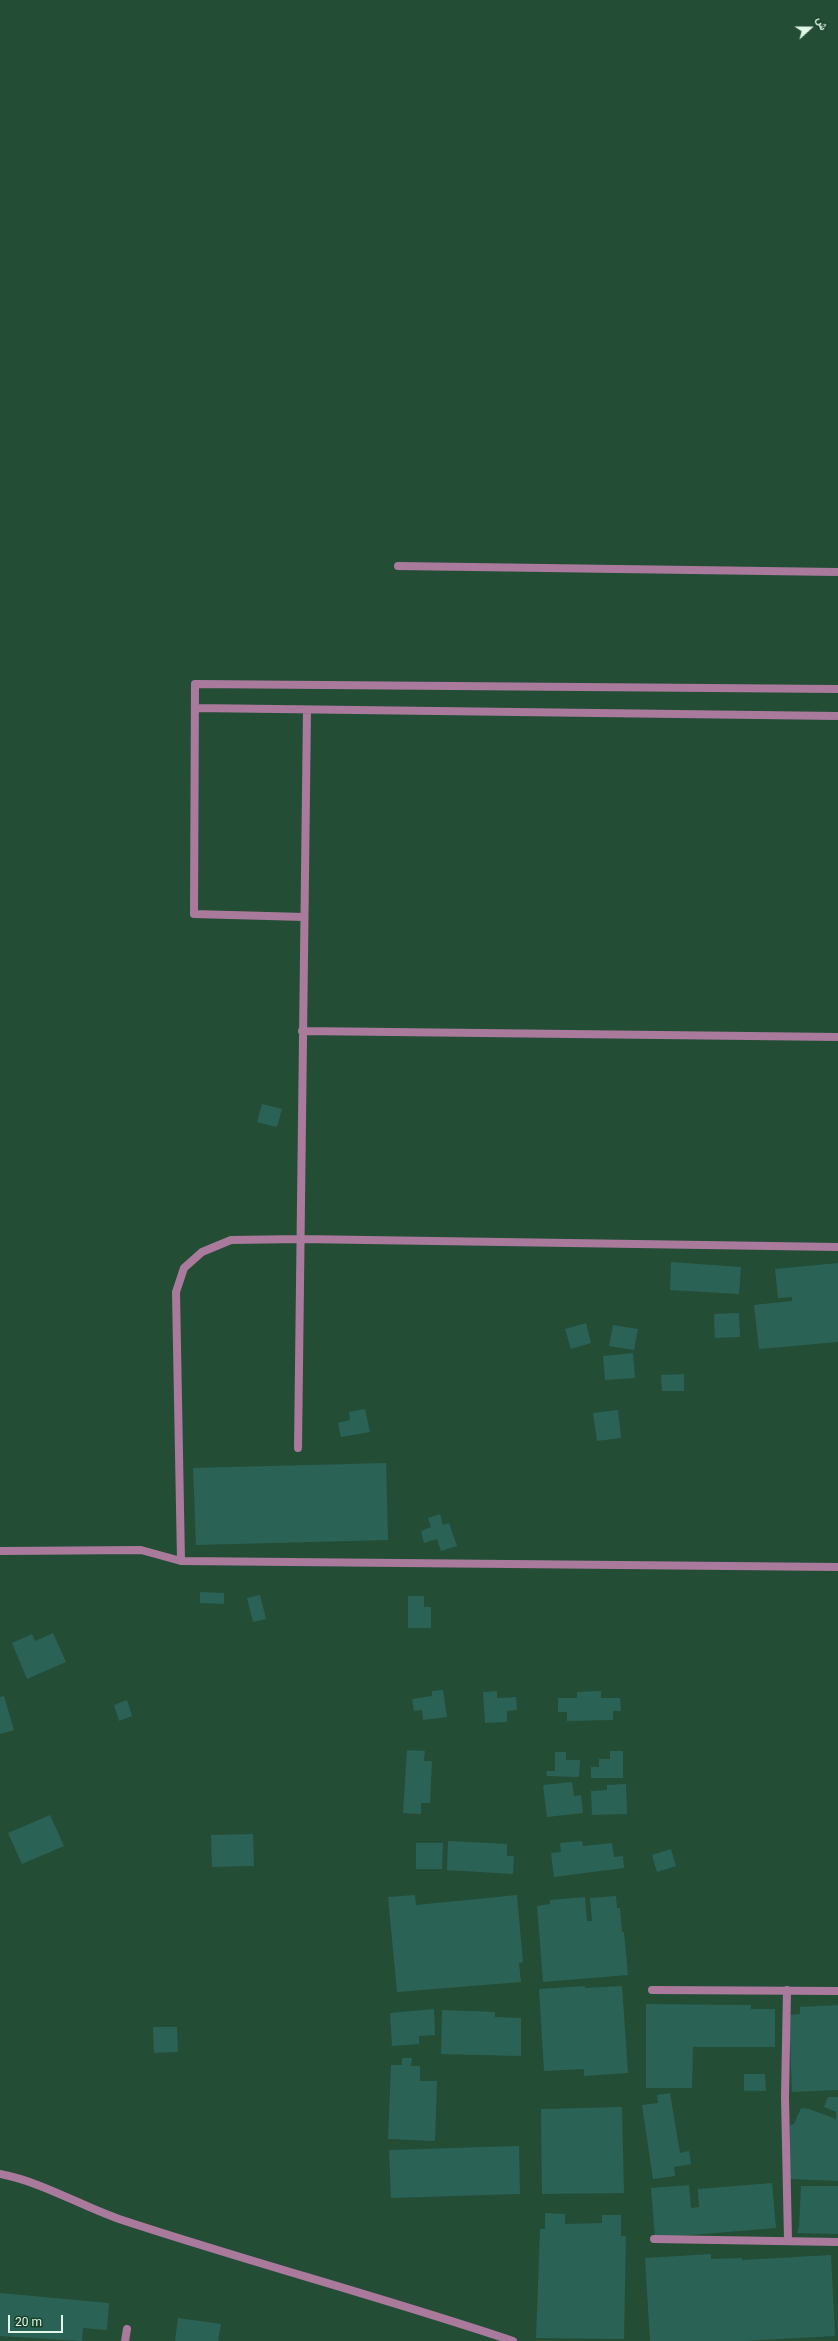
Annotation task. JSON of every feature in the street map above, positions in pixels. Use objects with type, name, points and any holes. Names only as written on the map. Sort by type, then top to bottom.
[{"type":"street","points":[[398,566],[838,572]]},
{"type":"street","points":[[304,917],[194,914],[195,684],[838,689]]},
{"type":"street","points":[[195,708],[838,716]]},
{"type":"street","points":[[298,1448],[307,710]]},
{"type":"street","points":[[302,1031],[838,1037]]},
{"type":"street","points":[[181,1561],[176,1292],[184,1268],[202,1252],[231,1240],[300,1239],[838,1247]]},
{"type":"street","points":[[0,1551],[141,1550],[181,1561],[838,1567]]},
{"type":"street","points":[[652,1990],[838,1991]]},
{"type":"street","points":[[787,1990],[785,2097],[788,2240]]},
{"type":"street","points":[[0,2174],[18,2178],[118,2218],[423,2310],[513,2341]]},
{"type":"street","points":[[654,2239],[838,2242]]},
{"type":"street","points":[[124,2341],[127,2329]]},
{"type":"building","points":[[262,1104],[282,1109],[277,1127],[257,1122]]},
{"type":"building","points":[[671,1262],[741,1267],[739,1294],[670,1290]]},
{"type":"building","points":[[838,1263],[838,1342],[759,1349],[754,1305],[792,1301],[792,1297],[778,1298],[775,1269]]},
{"type":"building","points":[[739,1313],[740,1337],[715,1338],[714,1314]]},
{"type":"building","points":[[586,1323],[591,1343],[571,1349],[565,1329]]},
{"type":"building","points":[[613,1325],[638,1329],[634,1350],[609,1346]]},
{"type":"building","points":[[633,1353],[635,1378],[605,1380],[603,1356]]},
{"type":"building","points":[[684,1374],[684,1391],[662,1391],[661,1375]]},
{"type":"building","points":[[365,1409],[370,1432],[341,1437],[338,1423],[350,1420],[349,1412]]},
{"type":"building","points":[[618,1410],[621,1438],[597,1441],[593,1413]]},
{"type":"building","points":[[386,1463],[388,1540],[196,1545],[193,1468]]},
{"type":"building","points":[[440,1514],[443,1525],[449,1523],[457,1546],[441,1551],[437,1539],[424,1543],[421,1531],[431,1527],[428,1518]]},
{"type":"building","points":[[200,1592],[224,1593],[224,1604],[200,1603]]},
{"type":"building","points":[[260,1595],[266,1619],[253,1622],[247,1598]]},
{"type":"building","points":[[408,1596],[424,1596],[424,1607],[431,1607],[431,1628],[408,1628]]},
{"type":"building","points":[[53,1633],[66,1662],[27,1679],[12,1643],[32,1634],[35,1641]]},
{"type":"building","points":[[443,1690],[447,1717],[423,1720],[422,1710],[414,1711],[412,1699],[432,1696],[432,1691]]},
{"type":"building","points":[[497,1691],[497,1698],[516,1697],[517,1710],[507,1711],[507,1722],[485,1723],[483,1692]]},
{"type":"building","points":[[601,1691],[601,1698],[620,1698],[621,1711],[613,1711],[613,1720],[567,1721],[567,1712],[558,1712],[558,1698],[577,1698],[577,1692]]},
{"type":"building","points":[[4,1696],[14,1730],[0,1734],[0,1697]]},
{"type":"building","points":[[127,1700],[132,1716],[119,1721],[114,1705]]},
{"type":"building","points":[[407,1750],[425,1751],[424,1761],[432,1761],[430,1803],[421,1803],[421,1814],[403,1813]]},
{"type":"building","points":[[610,1751],[623,1751],[623,1778],[591,1778],[591,1767],[599,1767],[599,1759],[610,1759]]},
{"type":"building","points":[[555,1752],[566,1752],[566,1760],[580,1760],[579,1777],[547,1776],[546,1771],[555,1771]]},
{"type":"building","points":[[572,1782],[574,1796],[581,1795],[583,1813],[547,1817],[543,1785]]},
{"type":"building","points":[[626,1784],[627,1814],[592,1815],[591,1791],[607,1790],[607,1785]]},
{"type":"building","points":[[50,1815],[64,1846],[22,1864],[8,1833]]},
{"type":"building","points":[[253,1834],[254,1866],[212,1867],[211,1835]]},
{"type":"building","points":[[448,1841],[507,1844],[507,1856],[514,1856],[513,1874],[447,1870]]},
{"type":"building","points":[[582,1841],[583,1846],[612,1843],[614,1857],[623,1856],[624,1868],[554,1877],[551,1853],[561,1852],[560,1843]]},
{"type":"building","points":[[416,1843],[443,1843],[442,1869],[416,1869]]},
{"type":"building","points":[[671,1849],[676,1866],[657,1872],[652,1855]]},
{"type":"building","points":[[415,1895],[416,1905],[517,1895],[523,1962],[519,1963],[521,1982],[397,1992],[388,1897]]},
{"type":"building","points":[[616,1896],[617,1908],[620,1908],[622,1932],[624,1932],[628,1975],[543,1982],[537,1906],[550,1904],[550,1900],[585,1897],[587,1921],[592,1921],[590,1898]]},
{"type":"building","points":[[585,1986],[585,1988],[622,1986],[628,2073],[584,2076],[584,2069],[544,2071],[539,1989]]},
{"type":"building","points":[[646,2004],[751,2005],[751,2009],[775,2009],[775,2047],[693,2047],[692,2088],[646,2088]]},
{"type":"building","points":[[838,2005],[838,2090],[792,2092],[789,2015],[800,2014],[800,2007]]},
{"type":"building","points":[[434,2009],[435,2035],[419,2036],[419,2044],[392,2046],[390,2013]]},
{"type":"building","points":[[442,2010],[495,2012],[495,2017],[521,2018],[521,2056],[441,2054]]},
{"type":"building","points":[[153,2027],[177,2027],[178,2052],[154,2053]]},
{"type":"building","points":[[402,2058],[412,2058],[411,2066],[420,2066],[420,2081],[437,2081],[435,2141],[388,2139],[391,2065],[402,2065]]},
{"type":"building","points":[[744,2074],[765,2074],[766,2091],[744,2091]]},
{"type":"building","points":[[670,2093],[680,2153],[689,2151],[691,2164],[674,2167],[675,2176],[653,2179],[642,2105],[658,2103],[657,2095]]},
{"type":"building","points":[[828,2097],[838,2097],[838,2181],[790,2179],[790,2125],[794,2124],[801,2108],[809,2109],[836,2119],[836,2112],[824,2107]]},
{"type":"building","points":[[622,2107],[624,2193],[542,2194],[541,2109]]},
{"type":"building","points":[[519,2146],[520,2194],[391,2198],[389,2150]]},
{"type":"building","points":[[772,2183],[776,2228],[655,2238],[651,2188],[689,2185],[691,2208],[699,2207],[698,2189]]},
{"type":"building","points":[[801,2186],[838,2186],[838,2234],[797,2233],[799,2227]]},
{"type":"building","points":[[545,2213],[565,2214],[565,2224],[602,2223],[602,2215],[621,2215],[621,2236],[626,2236],[624,2339],[536,2338],[540,2229],[545,2229]]},
{"type":"building","points":[[711,2254],[711,2259],[742,2258],[742,2260],[831,2255],[835,2336],[743,2341],[650,2341],[645,2258]]},
{"type":"building","points":[[0,2293],[109,2303],[107,2330],[83,2328],[82,2341],[0,2336]]},
{"type":"building","points":[[178,2318],[221,2324],[218,2341],[175,2341]]}]
